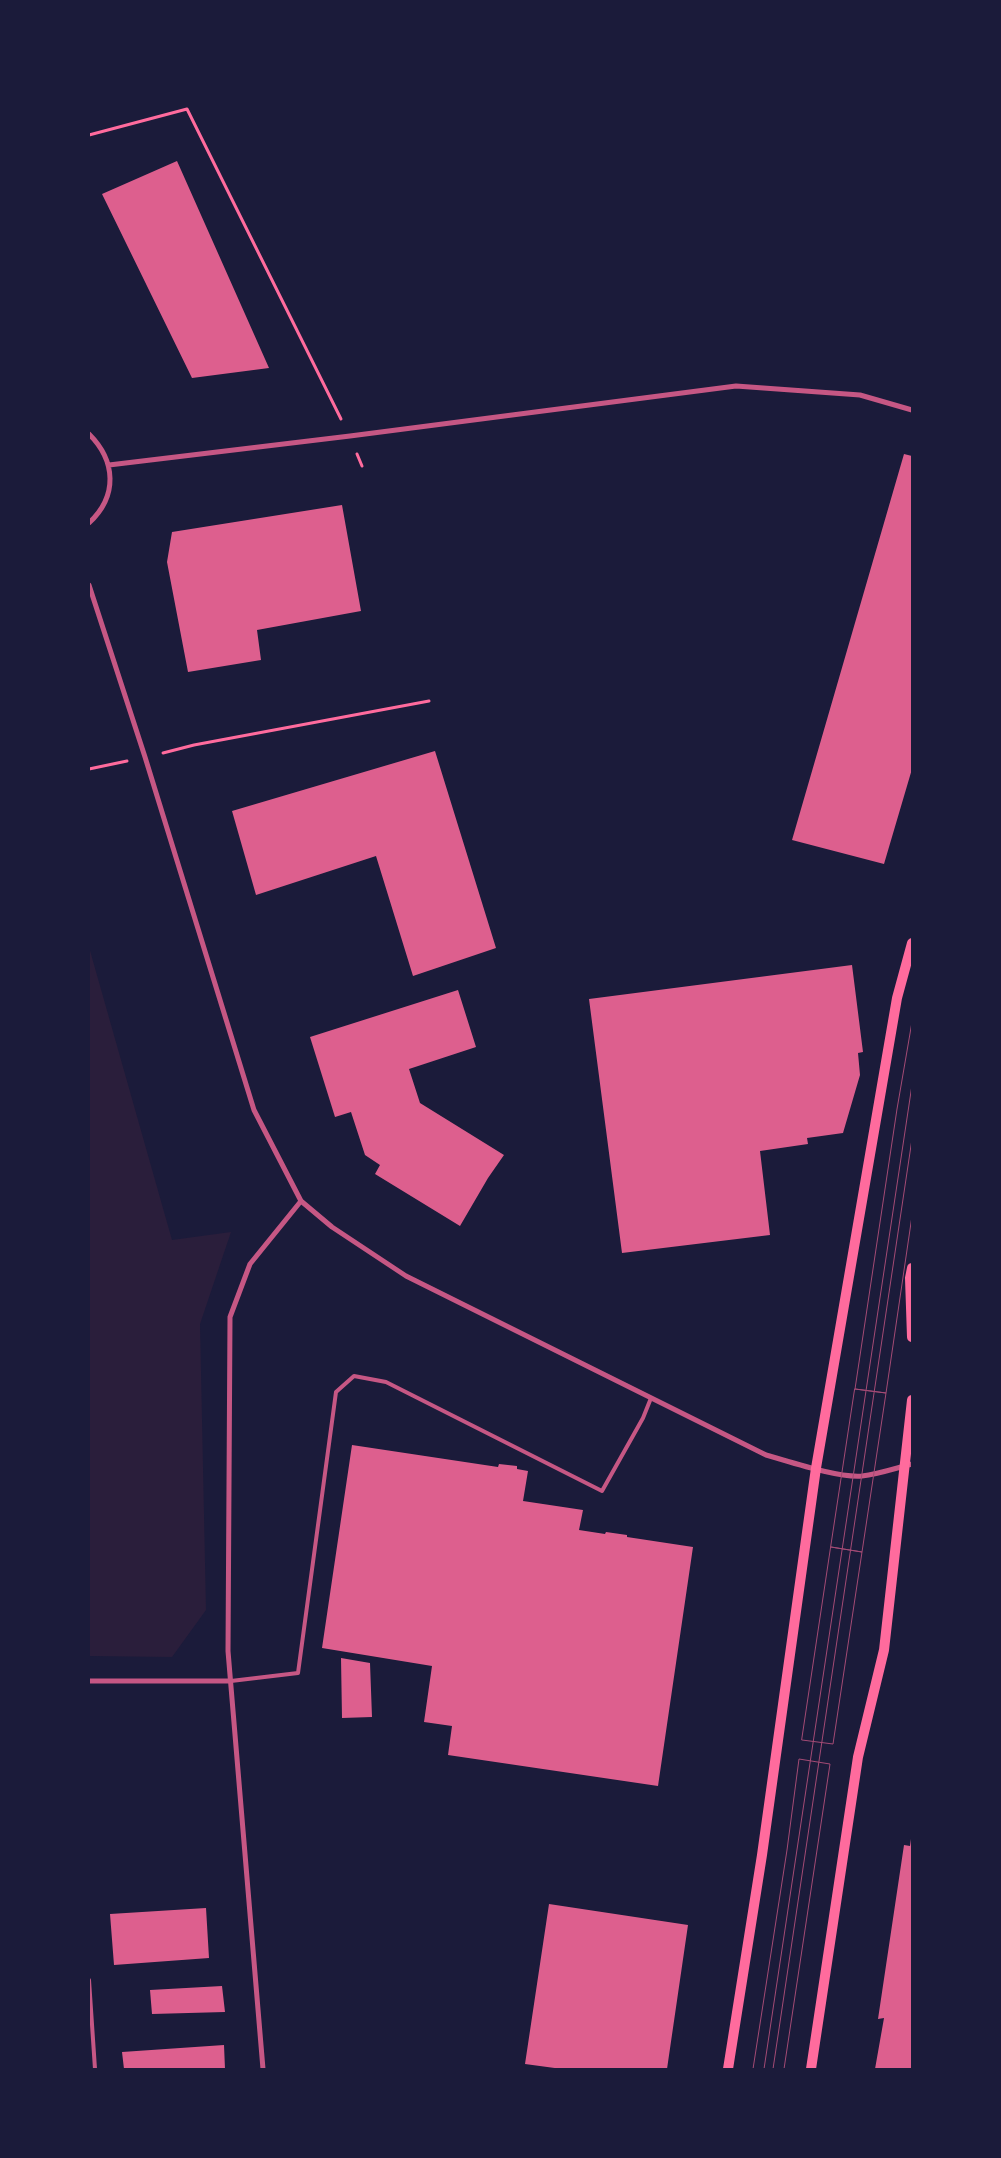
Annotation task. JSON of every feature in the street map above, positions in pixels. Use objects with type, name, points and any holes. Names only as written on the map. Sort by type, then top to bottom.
[{"type":"main road","points":[[728,2069],[762,1854],[816,1468],[897,998],[912,943]]},
{"type":"main road","points":[[912,1268],[910,1278],[912,1337]]},
{"type":"main road","points":[[811,2069],[858,1757],[884,1650],[908,1465],[912,1400]]},
{"type":"street","points":[[109,465],[736,386],[860,395],[912,410]]},
{"type":"street","points":[[89,434],[101,446],[109,465],[110,486],[104,506],[89,524]]},
{"type":"street","points":[[89,585],[145,757],[254,1110],[301,1201],[332,1227],[406,1276],[766,1455],[816,1468],[862,1476],[908,1465]]},
{"type":"street","points":[[262,2069],[228,1651],[230,1317],[250,1264],[301,1201]]},
{"type":"street","points":[[89,1680],[231,1682]]},
{"type":"lane","points":[[231,1682],[298,1673],[336,1392],[354,1376],[386,1382],[602,1492],[643,1418],[651,1398]]},
{"type":"lane","points":[[89,1980],[95,2069]]},
{"type":"path","points":[[89,135],[187,109],[350,436],[362,466]]},
{"type":"path","points":[[89,769],[194,745],[429,701]]},
{"type":"shaded area","points":[[89,947],[172,1240],[231,1232],[200,1324],[206,1610],[172,1657],[89,1656]]},
{"type":"building","points":[[177,161],[269,368],[192,378],[102,194]]},
{"type":"building","points":[[904,454],[912,456],[912,769],[884,864],[792,840]]},
{"type":"building","points":[[342,505],[361,611],[257,630],[261,660],[188,672],[167,562],[172,532]]},
{"type":"building","points":[[435,751],[496,948],[413,976],[376,856],[256,895],[232,811]]},
{"type":"building","points":[[852,965],[863,1052],[858,1053],[860,1075],[843,1133],[807,1138],[808,1144],[760,1151],[770,1235],[622,1253],[589,999]]},
{"type":"building","points":[[458,990],[476,1047],[409,1069],[420,1103],[504,1155],[460,1226],[375,1174],[380,1165],[365,1155],[351,1112],[335,1117],[310,1037]]},
{"type":"building","points":[[352,1445],[498,1467],[499,1464],[517,1466],[517,1469],[528,1471],[523,1501],[583,1510],[579,1530],[627,1535],[627,1537],[693,1547],[658,1786],[448,1755],[452,1726],[424,1722],[432,1666],[322,1648]]},
{"type":"building","points":[[341,1658],[370,1663],[372,1717],[342,1718]]},
{"type":"building","points":[[911,1839],[912,2069],[875,2069],[884,2018],[878,2019],[904,1845],[910,1846]]},
{"type":"building","points":[[549,1904],[688,1925],[667,2069],[562,2069],[525,2064]]},
{"type":"building","points":[[206,1908],[209,1958],[114,1965],[110,1914]]},
{"type":"building","points":[[222,1986],[225,2012],[152,2014],[150,1990]]},
{"type":"building","points":[[224,2045],[225,2069],[124,2069],[122,2052]]},
{"type":"tram line","points":[[912,1022],[855,1389],[886,1393],[912,1216]]},
{"type":"tram line","points":[[764,2069],[912,1085]]},
{"type":"tram line","points":[[773,2069],[912,1139]]},
{"type":"tram line","points":[[855,1389],[886,1393],[862,1552],[831,1547],[855,1389]]},
{"type":"tram line","points":[[831,1547],[862,1552],[833,1744],[802,1740],[831,1547]]},
{"type":"tram line","points":[[753,2069],[799,1759],[830,1764],[784,2069]]}]
